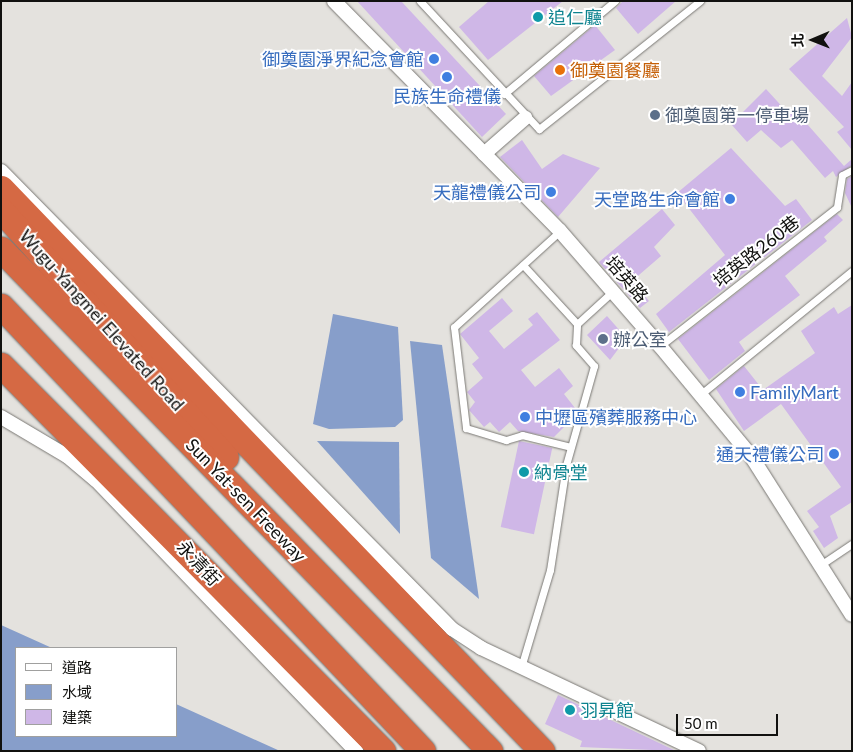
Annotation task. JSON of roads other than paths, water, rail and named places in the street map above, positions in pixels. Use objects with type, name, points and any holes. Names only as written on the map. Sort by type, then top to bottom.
[{"type":"highway","points":[[1,188],[542,751]]},
{"type":"highway","name":"Wugu-Yangmei Elevated Road","points":[[1,210],[119,335],[442,700]]},
{"type":"highway","name":"Sun Yat-sen Freeway","points":[[1,249],[490,751]]},
{"type":"highway","points":[[1,306],[423,751]]},
{"type":"highway","points":[[1,327],[346,670]]},
{"type":"highway","points":[[1,365],[382,751]]},
{"type":"street","name":"培英路","points":[[334,1],[560,231],[614,291],[751,456],[822,564],[852,614]]},
{"type":"street","points":[[484,154],[525,118]]},
{"type":"street","points":[[1,171],[434,613],[481,648],[522,664],[699,751]]},
{"type":"street","name":"永清街","points":[[1,417],[67,456],[96,480],[356,751]]},
{"type":"lane","points":[[420,1],[525,118],[538,129],[700,1]]},
{"type":"lane","points":[[504,94],[615,1]]},
{"type":"lane","name":"培英路260巷","points":[[660,346],[837,206],[842,175],[852,170]]},
{"type":"lane","points":[[560,231],[454,327],[466,428],[506,440],[522,435],[571,447]]},
{"type":"lane","points":[[522,264],[577,324],[576,345],[594,366],[571,447],[550,570],[522,664]]},
{"type":"lane","points":[[701,394],[852,271]]},
{"type":"lane","points":[[577,324],[614,291]]},
{"type":"lane","points":[[822,564],[852,544]]},
{"type":"water","points":[[333,314],[398,327],[403,420],[395,427],[329,429],[313,424]]},
{"type":"water","points":[[410,341],[442,345],[479,599],[431,558]]},
{"type":"water","points":[[317,441],[399,442],[400,534]]},
{"type":"water","points":[[1,625],[50,647],[15,647],[15,737],[178,737],[178,705],[280,751],[1,751]]},
{"type":"place","name":"追仁廳","points":[[538,17]]},
{"type":"place","name":"御奠園淨界紀念會館","points":[[434,59]]},
{"type":"place","name":"御奠園餐廳","points":[[560,70]]},
{"type":"place","name":"民族生命禮儀","points":[[447,77]]},
{"type":"place","name":"御奠園第一停車場","points":[[655,115]]},
{"type":"place","name":"天龍禮儀公司","points":[[551,192]]},
{"type":"place","name":"天堂路生命會館","points":[[730,199]]},
{"type":"place","name":"辦公室","points":[[603,339]]},
{"type":"place","name":"FamilyMart","points":[[740,392]]},
{"type":"place","name":"中壢區殯葬服務中心","points":[[525,417]]},
{"type":"place","name":"通天禮儀公司","points":[[834,454]]},
{"type":"place","name":"納骨堂","points":[[524,472]]},
{"type":"place","name":"羽昇館","points":[[570,710]]}]
